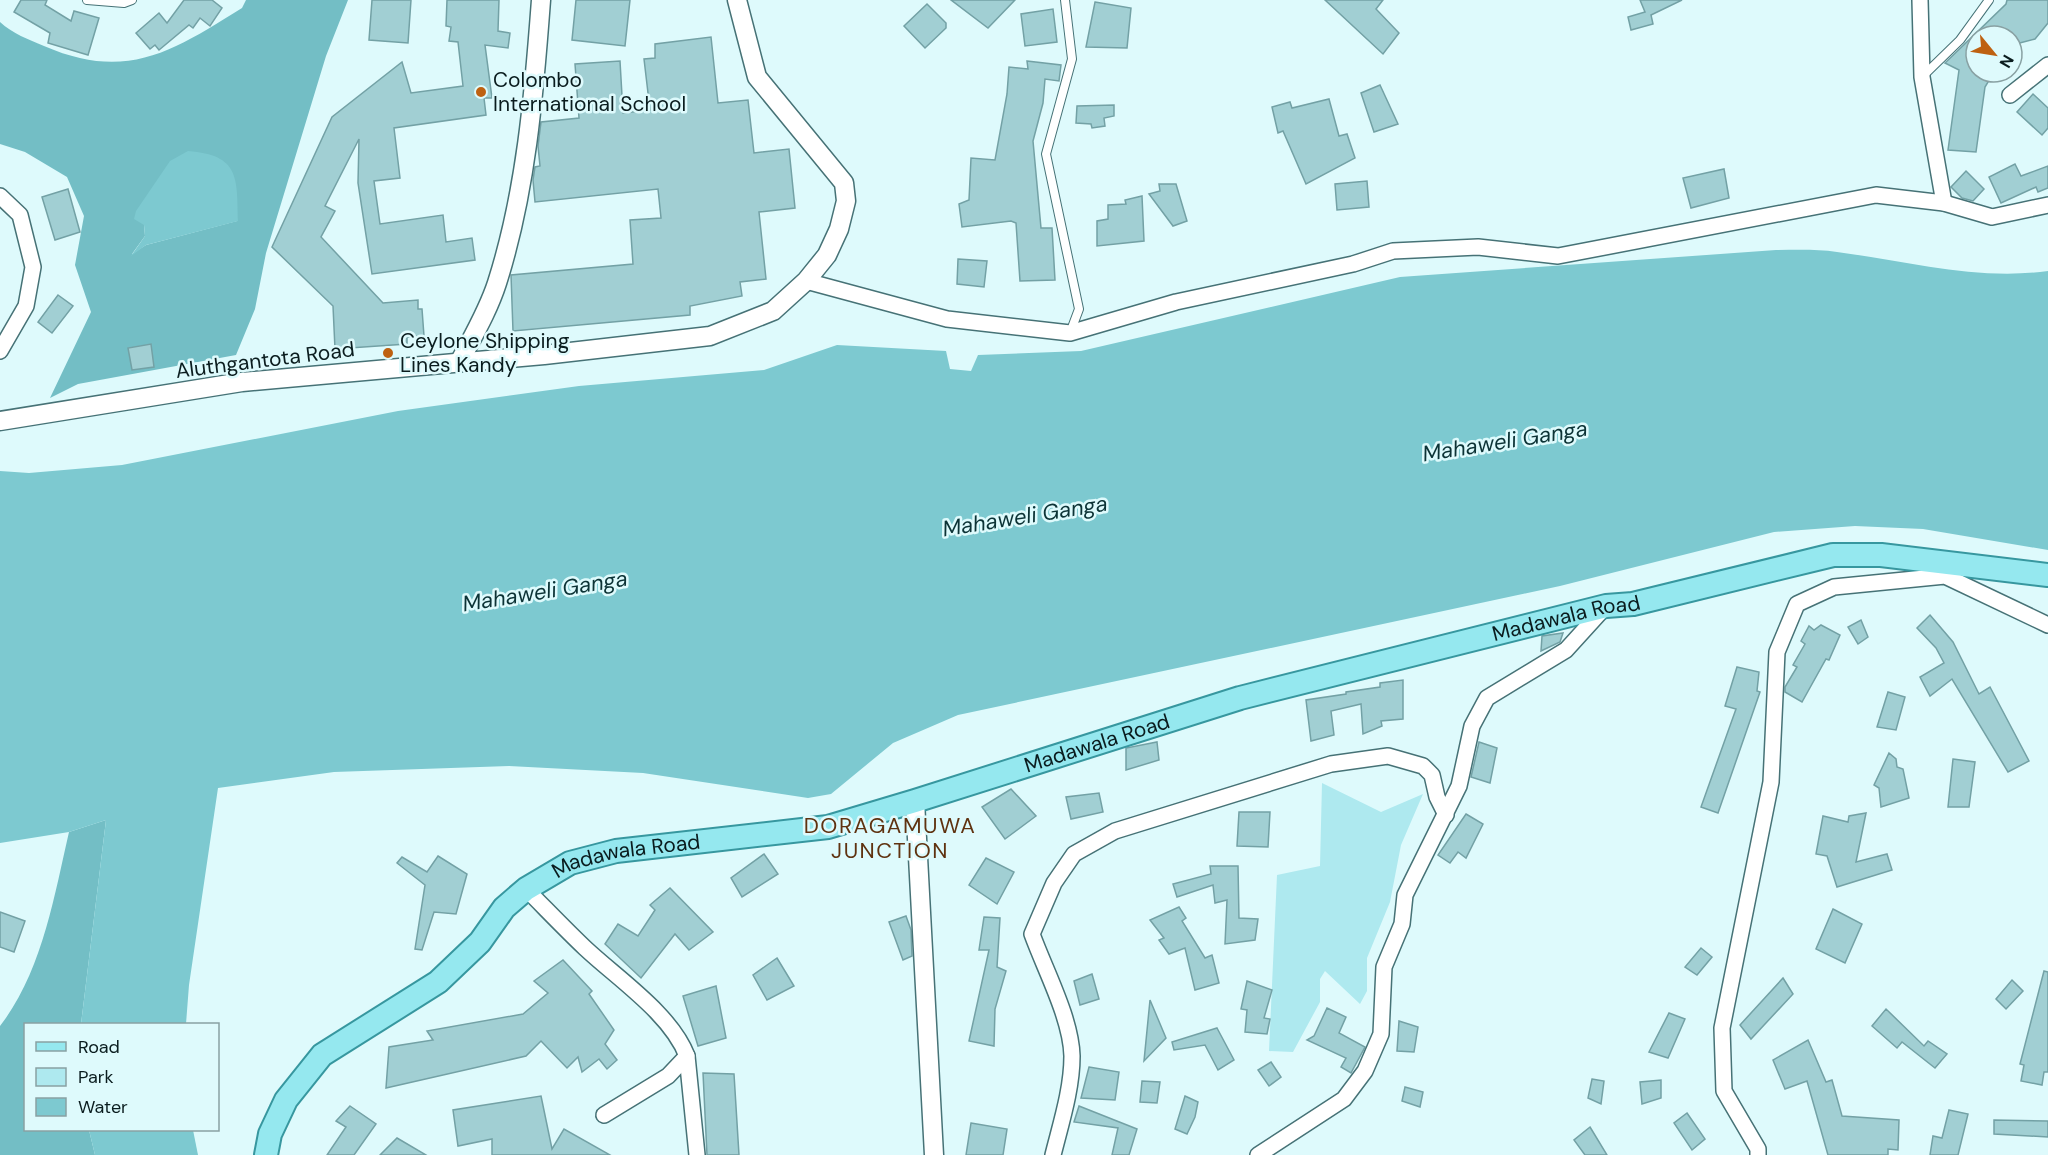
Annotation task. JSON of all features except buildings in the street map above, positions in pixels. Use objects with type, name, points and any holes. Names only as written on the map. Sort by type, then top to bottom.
[{"type":"main road","name":"Madawala Road","points":[[266,1155],[270,1134],[286,1100],[322,1055],[438,982],[480,942],[504,908],[526,889],[570,863],[616,851],[828,827],[1240,698],[1606,606],[1633,604],[1833,555],[1881,555],[2048,575]]},
{"type":"street","points":[[460,361],[485,314],[497,283],[511,226],[532,111],[541,0]]},
{"type":"street","name":"Aluthgantota Road","points":[[0,421],[242,382],[544,355],[710,336],[773,311],[806,281],[827,255],[839,229],[846,201],[844,183],[757,77],[737,0]]},
{"type":"street","points":[[1920,0],[1922,77],[1944,203]]},
{"type":"street","points":[[2010,95],[2048,65]]},
{"type":"street","points":[[806,281],[947,319],[1070,333],[1176,302],[1353,264],[1393,251],[1478,247],[1558,256],[1876,195],[1944,203],[1992,217],[2048,205]]},
{"type":"street","points":[[0,196],[20,216],[33,267],[26,306],[0,351]]},
{"type":"street","points":[[1758,1155],[1758,1149],[1724,1091],[1722,1028],[1770,782],[1777,652],[1797,604],[1834,587],[1945,576],[2048,625]]},
{"type":"street","points":[[1258,1155],[1344,1099],[1365,1071],[1381,1034],[1384,967],[1402,924],[1405,895],[1460,786],[1472,726],[1486,698],[1566,650],[1606,606]]},
{"type":"street","points":[[1053,1155],[1068,1095],[1072,1055],[1066,1023],[1032,934],[1054,883],[1074,854],[1126,828],[1331,764],[1388,756],[1423,766],[1432,775],[1437,797],[1446,815]]},
{"type":"street","points":[[915,801],[934,1155]]},
{"type":"street","points":[[526,889],[585,948],[658,1015],[682,1043],[687,1056],[697,1155]]},
{"type":"street","points":[[604,1115],[668,1076],[687,1056]]},
{"type":"lane","points":[[87,0],[124,3],[132,0]]},
{"type":"lane","points":[[1065,0],[1072,59],[1046,154],[1079,309],[1070,333]]},
{"type":"lane","points":[[1922,77],[1960,40],[1989,0]]},
{"type":"green space","points":[[1322,783],[1381,812],[1423,794],[1401,845],[1390,902],[1367,958],[1367,991],[1360,1004],[1325,971],[1320,979],[1320,1002],[1293,1052],[1269,1051],[1277,875],[1320,866]]},
{"type":"shaded area","points":[[246,0],[348,0],[326,56],[266,253],[255,309],[236,355],[78,384],[50,398],[91,312],[75,265],[84,216],[67,177],[25,152],[0,144],[0,22],[21,36],[74,56],[100,61],[125,61],[148,57],[171,48],[242,8]],"holes":[[[237,221],[146,245],[132,254],[145,236],[144,225]]]},
{"type":"shaded area","points":[[106,820],[81,1023],[24,1023],[24,1131],[89,1131],[95,1155],[0,1155],[0,1026],[26,982],[45,933],[69,832]]},
{"type":"water","points":[[188,151],[205,153],[218,158],[232,171],[237,192],[238,221],[146,245],[131,256],[145,236],[144,225],[134,219],[136,211],[170,161]]},
{"type":"water","name":"Mahaweli Ganga","points":[[1776,250],[1829,251],[1968,272],[1995,274],[2048,271],[2048,550],[1923,529],[1855,526],[1774,532],[1560,586],[958,715],[893,743],[831,794],[808,798],[643,773],[509,766],[334,772],[218,788],[189,985],[186,1023],[81,1023],[106,820],[69,832],[0,843],[0,471],[29,473],[122,465],[398,411],[579,386],[764,370],[837,345],[946,351],[950,369],[971,371],[978,355],[1081,351],[1400,277]]},
{"type":"water","points":[[89,1131],[193,1131],[198,1155],[95,1155]]},
{"type":"place","name":"Colombo International School","points":[[481,92]]},
{"type":"place","name":"Ceylone Shipping Lines Kandy","points":[[388,353]]},
{"type":"district","name":"DORAGAMUWA JUNCTION","points":[[890,838]]}]
